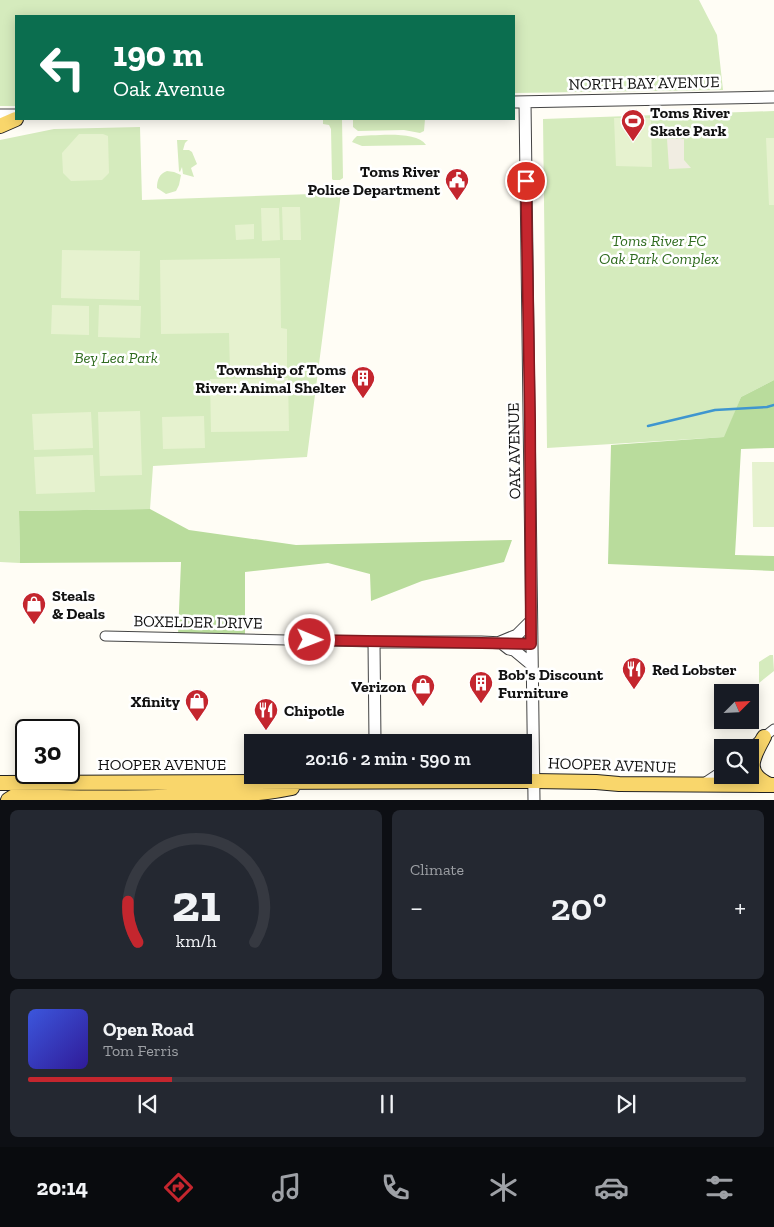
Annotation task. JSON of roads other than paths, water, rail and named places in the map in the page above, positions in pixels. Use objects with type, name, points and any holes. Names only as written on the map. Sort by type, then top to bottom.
[{"type":"main road","points":[[0,126],[15,118]]},
{"type":"main road","points":[[769,733],[754,755],[752,763],[757,777],[761,781],[772,785]]},
{"type":"main road","name":"HOOPER AVENUE","points":[[534,781],[772,785]]},
{"type":"main road","name":"HOOPER AVENUE","points":[[0,783],[244,783]]},
{"type":"main road","points":[[8,800],[16,795],[105,798],[268,793],[315,784]]},
{"type":"street","name":"NORTH BAY AVENUE","points":[[520,102],[774,97]]},
{"type":"street","name":"OAK AVENUE","points":[[520,102],[530,420],[534,800]]},
{"type":"street","points":[[0,115],[15,115]]},
{"type":"street","points":[[531,621],[517,635],[500,642],[509,649],[514,650],[532,665]]},
{"type":"street","name":"BOXELDER DRIVE","points":[[105,636],[531,644]]},
{"type":"street","points":[[374,642],[375,734]]},
{"type":"street","points":[[759,741],[769,733]]},
{"type":"street","points":[[701,785],[714,776]]},
{"type":"waterway","points":[[648,426],[715,410],[774,405]]},
{"type":"place","name":"Toms River Skate Park","points":[[633,142]]},
{"type":"place","name":"Toms River Police Department","points":[[457,201]]},
{"type":"place","name":"Township of Toms River: Animal Shelter","points":[[363,399]]},
{"type":"place","name":"Steals & Deals","points":[[34,625]]},
{"type":"place","name":"Red Lobster","points":[[634,690]]},
{"type":"place","name":"Bob's Discount Furniture","points":[[481,704]]},
{"type":"place","name":"Verizon","points":[[423,707]]},
{"type":"place","name":"Xfinity","points":[[197,722]]},
{"type":"place","name":"Chipotle","points":[[266,731]]},
{"type":"park label","name":"Toms River FC Oak Park Complex","points":[[659,249]]},
{"type":"park label","name":"Bey Lea Park","points":[[116,357]]}]
